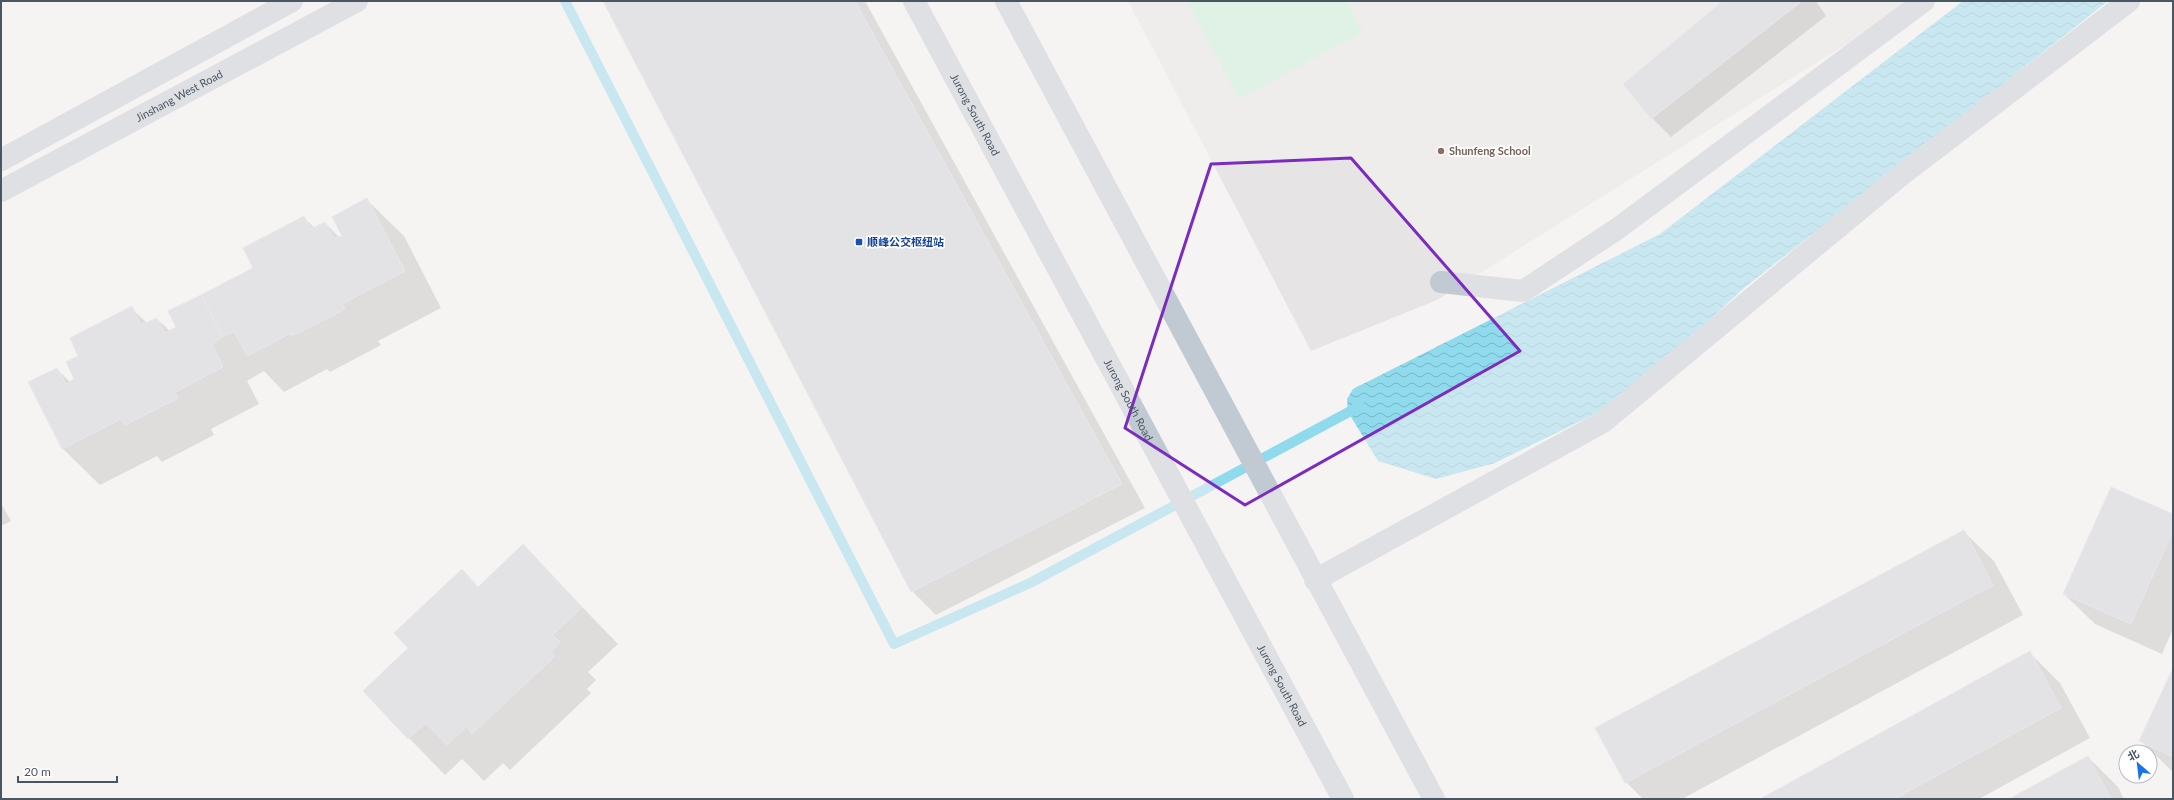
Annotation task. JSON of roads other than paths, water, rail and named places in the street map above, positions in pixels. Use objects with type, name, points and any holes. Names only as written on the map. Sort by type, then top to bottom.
[{"type":"street","points":[[1,160],[292,1]]},
{"type":"street","name":"Jinshang West Road","points":[[1,191],[357,1]]},
{"type":"street","name":"Jurong South Road","points":[[914,1],[1344,799]]},
{"type":"street","points":[[1006,1],[1315,580],[1434,799]]},
{"type":"street","points":[[1441,282],[1523,291],[1617,229],[1924,1]]},
{"type":"street","points":[[1315,580],[1603,422],[1900,176],[2129,1]]},
{"type":"water","points":[[1963,1],[2108,1],[1744,288],[1623,400],[1495,463],[1436,479],[1378,461],[1348,412],[1347,399],[1353,389],[1660,234]]},
{"type":"waterway","points":[[565,1],[894,644],[1030,583],[1360,406]]},
{"type":"place","name":"Shunfeng School","points":[[1441,151]]},
{"type":"place","name":"顺峰公交枢纽站","points":[[859,242]]}]
